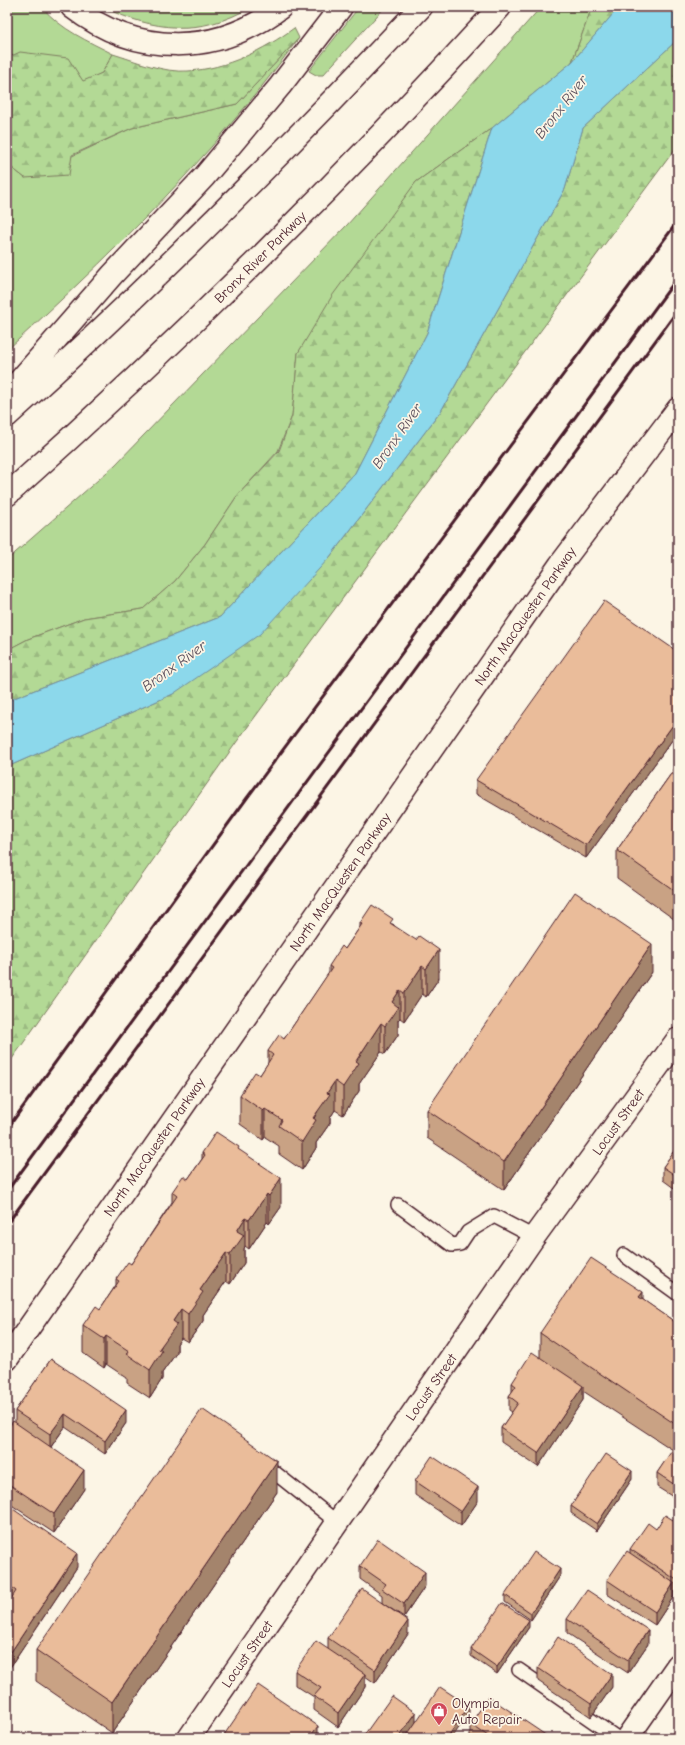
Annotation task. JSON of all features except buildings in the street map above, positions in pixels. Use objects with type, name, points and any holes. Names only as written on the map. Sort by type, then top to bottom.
[{"type":"main road","points":[[72,7],[87,18],[104,27],[133,39],[177,44],[218,39],[238,33],[256,24],[281,7]]},
{"type":"main road","points":[[7,395],[113,274],[204,177],[280,86],[341,7]]},
{"type":"main road","points":[[7,416],[191,244],[335,98],[421,7]]},
{"type":"main road","name":"Bronx River Parkway","points":[[7,495],[122,390],[290,228],[371,145],[500,7]]},
{"type":"main road","name":"North MacQuesten Parkway","points":[[7,1359],[560,565],[678,409]]},
{"type":"main road","name":"Locust Street","points":[[189,1738],[534,1237],[678,1039]]},
{"type":"main road","points":[[627,1738],[678,1665]]},
{"type":"lane","points":[[398,1205],[452,1245],[460,1244],[468,1232],[494,1216],[534,1237]]},
{"type":"lane","points":[[624,1255],[678,1294]]},
{"type":"lane","points":[[257,1459],[338,1523]]},
{"type":"lane","points":[[519,1670],[617,1738]]},
{"type":"green space","points":[[7,7],[42,7],[66,29],[113,54],[102,73],[83,82],[20,53],[7,58]]},
{"type":"green space","points":[[102,7],[251,7],[232,17],[214,23],[195,27],[177,27],[140,21]]},
{"type":"green space","points":[[359,7],[385,7],[323,75],[316,75],[309,71]]},
{"type":"green space","points":[[541,7],[592,7],[572,62],[492,128],[416,182],[298,353],[292,416],[278,451],[237,496],[205,544],[175,581],[143,609],[84,618],[28,639],[7,650],[7,560],[115,465],[347,225]]},
{"type":"green space","points":[[592,7],[619,7],[572,62]]},
{"type":"green space","points":[[294,28],[299,38],[237,104],[132,128],[72,155],[69,175],[25,178],[7,164],[7,58],[20,52],[68,58],[83,81],[102,73],[113,54],[160,68],[188,71],[216,67],[244,57],[270,44]]},
{"type":"green space","points":[[299,38],[241,112],[186,175],[128,235],[7,350],[7,164],[25,178],[132,128],[237,104]]},
{"type":"green space","points":[[678,39],[678,145],[238,740],[7,1066],[7,767],[173,694],[329,558],[441,411],[565,189],[583,128]]},
{"type":"green space","points":[[492,128],[427,333],[355,473],[220,617],[7,701],[7,650],[28,639],[84,618],[143,609],[175,581],[205,544],[237,496],[279,451],[292,416],[298,353],[332,296],[416,182]]},
{"type":"water","name":"Bronx River","points":[[619,7],[678,7],[678,39],[583,128],[565,189],[441,411],[329,558],[260,634],[173,694],[7,767],[7,701],[220,617],[355,473],[427,333],[492,128],[572,62]]},
{"type":"railway","points":[[7,1129],[247,798],[678,221]]},
{"type":"railway","points":[[7,1191],[678,277]]},
{"type":"railway","points":[[7,1224],[678,310]]},
{"type":"place","name":"Olympia Auto Repair","points":[[439,1726]]}]
